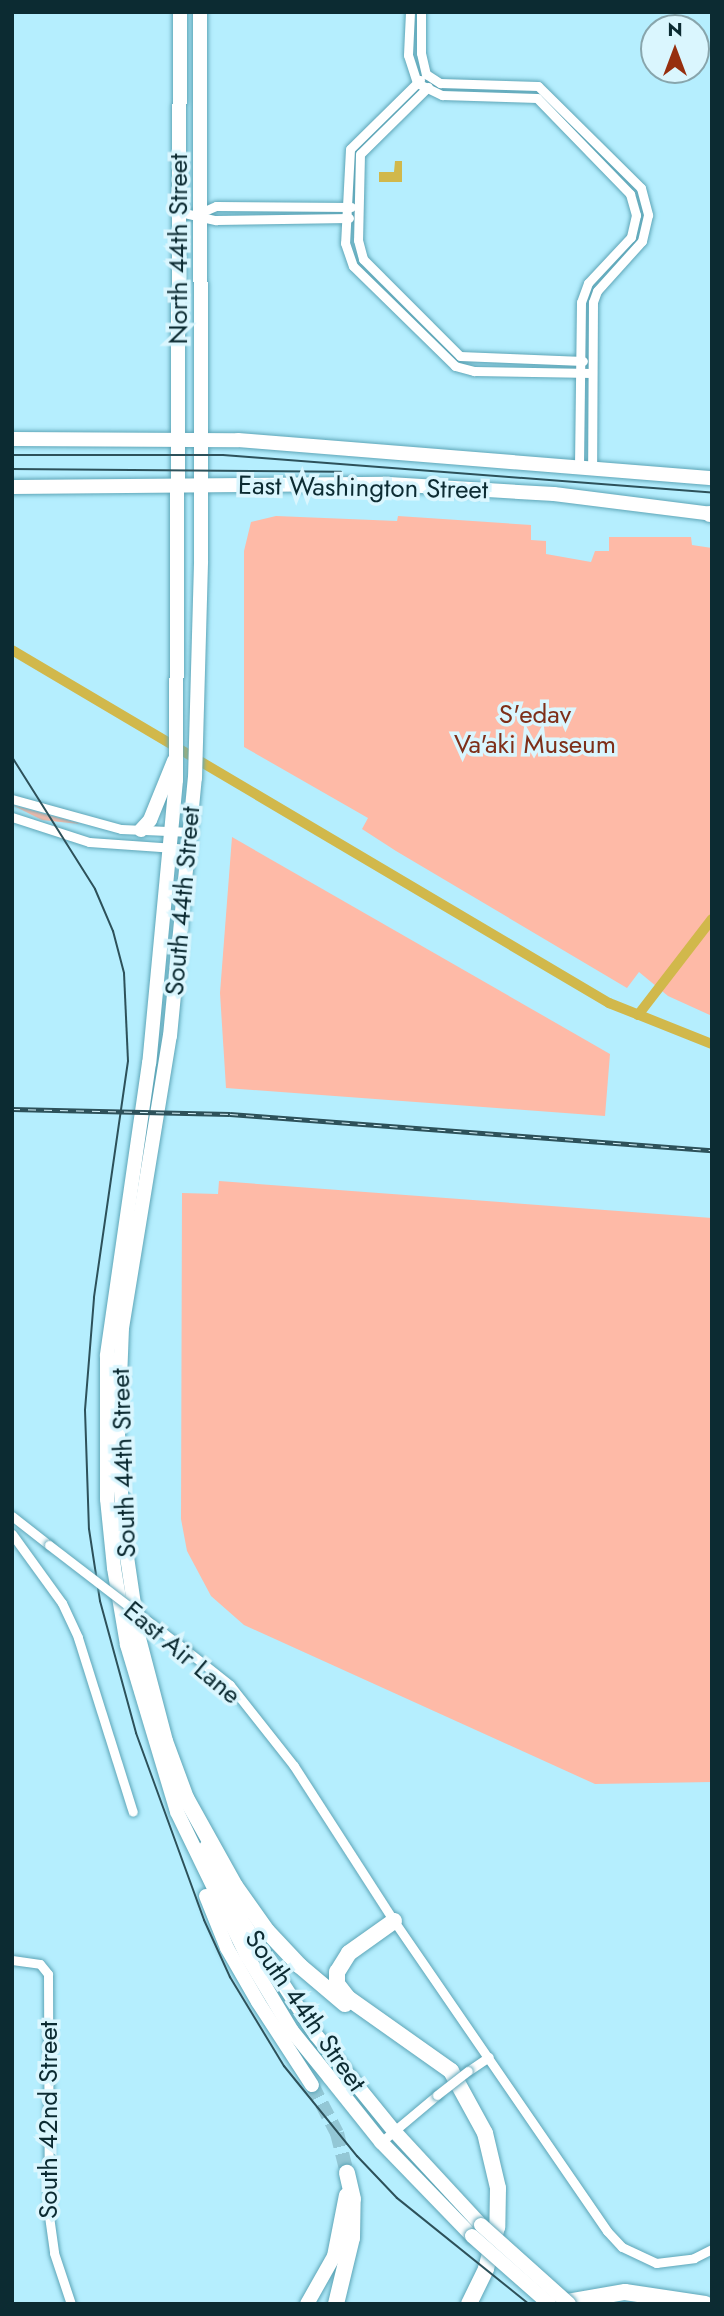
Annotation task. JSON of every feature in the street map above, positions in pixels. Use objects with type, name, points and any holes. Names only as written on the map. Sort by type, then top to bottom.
[{"type":"highway","points":[[186,1798],[241,1894],[283,1949],[334,1995],[433,2063],[467,2100]]},
{"type":"highway","points":[[394,1921],[342,1962],[336,1979],[339,1990],[444,2065],[467,2100],[489,2147],[498,2201],[491,2256],[469,2304]]},
{"type":"highway","points":[[336,2304],[352,2238],[353,2199],[347,2173]]},
{"type":"highway","points":[[556,2304],[625,2292],[702,2303]]},
{"type":"main road","name":"North 44th Street","points":[[178,486],[180,12]]},
{"type":"main road","name":"North 44th Street","points":[[200,12],[200,485]]},
{"type":"main road","name":"East Washington Street","points":[[12,439],[200,439],[339,447],[712,478]]},
{"type":"main road","name":"South 44th Street","points":[[200,485],[197,737],[191,832],[170,1036],[122,1328],[118,1432],[123,1529],[139,1638],[186,1798],[241,1919],[279,1980],[316,2035],[477,2230],[569,2304]]},
{"type":"main road","name":"South 44th Street","points":[[178,486],[172,849],[149,1063],[114,1290],[105,1427],[114,1568],[127,1645],[177,1812],[214,1895],[292,2031],[381,2142],[477,2230],[549,2304]]},
{"type":"main road","name":"East Washington Street","points":[[12,487],[426,486],[563,495],[711,514]]},
{"type":"main road","points":[[141,830],[150,820],[174,761]]},
{"type":"main road","points":[[177,1812],[227,1948],[312,2085]]},
{"type":"main road","points":[[307,2304],[339,2244],[347,2173]]},
{"type":"street","points":[[410,12],[408,55],[417,83],[442,95],[537,98],[630,194],[636,215],[631,237],[592,277],[582,295],[579,373],[585,469]]},
{"type":"street","points":[[421,12],[421,54],[426,74],[434,80],[538,86],[641,188],[648,215],[645,232],[637,250],[594,296],[585,469]]},
{"type":"street","points":[[426,74],[349,149],[345,243],[353,266],[455,366],[474,371],[592,373]]},
{"type":"street","points":[[434,80],[360,154],[357,206],[363,259],[460,356],[591,361]]},
{"type":"street","points":[[200,213],[216,206],[357,206]]},
{"type":"street","points":[[180,212],[200,213],[216,220],[358,218]]},
{"type":"street","points":[[12,799],[121,829],[191,832]]},
{"type":"street","points":[[12,817],[89,842],[189,849]]},
{"type":"street","name":"East Air Lane","points":[[12,1516],[230,1685],[294,1766],[394,1921],[622,2247],[639,2258],[674,2263],[712,2249]]},
{"type":"street","points":[[12,1534],[41,1570],[78,1637],[133,1812]]},
{"type":"street","name":"South 42nd Street","points":[[12,1959],[40,1964],[48,1974],[50,2229],[71,2304]]},
{"type":"street","points":[[381,2142],[437,2095],[489,2057]]},
{"type":"green space","name":"S'edav Va'aki Museum","points":[[276,516],[397,521],[398,516],[531,525],[531,540],[546,541],[546,554],[591,562],[595,551],[609,551],[609,537],[691,537],[692,545],[712,548],[712,1016],[668,996],[639,972],[627,988],[396,851],[362,829],[368,818],[244,747],[244,551],[251,522]]},
{"type":"green space","points":[[12,805],[78,823],[79,824],[42,820]]},
{"type":"green space","points":[[232,837],[610,1054],[605,1116],[226,1088],[220,993]]},
{"type":"green space","points":[[219,1181],[712,1218],[712,1782],[595,1784],[244,1625],[211,1596],[187,1551],[181,1519],[182,1193],[218,1194]]},
{"type":"shaded area","points":[[395,161],[402,161],[402,182],[379,182],[379,172],[394,172]]},
{"type":"waterway","points":[[12,650],[609,1003],[712,1044]]},
{"type":"waterway","points":[[638,1015],[712,919]]},
{"type":"tunnel","points":[[312,2085],[337,2133],[347,2173]]},
{"type":"tram line","points":[[12,455],[223,455],[712,493]]},
{"type":"tram line","points":[[12,469],[341,472]]},
{"type":"tram line","points":[[12,757],[95,889],[113,931],[124,973],[128,1061],[94,1298],[85,1410],[89,1529],[100,1601],[136,1733],[204,1920],[230,1977],[284,2066],[357,2156],[397,2198],[529,2304]]},
{"type":"railway","points":[[12,1109],[230,1114],[712,1150]]}]
